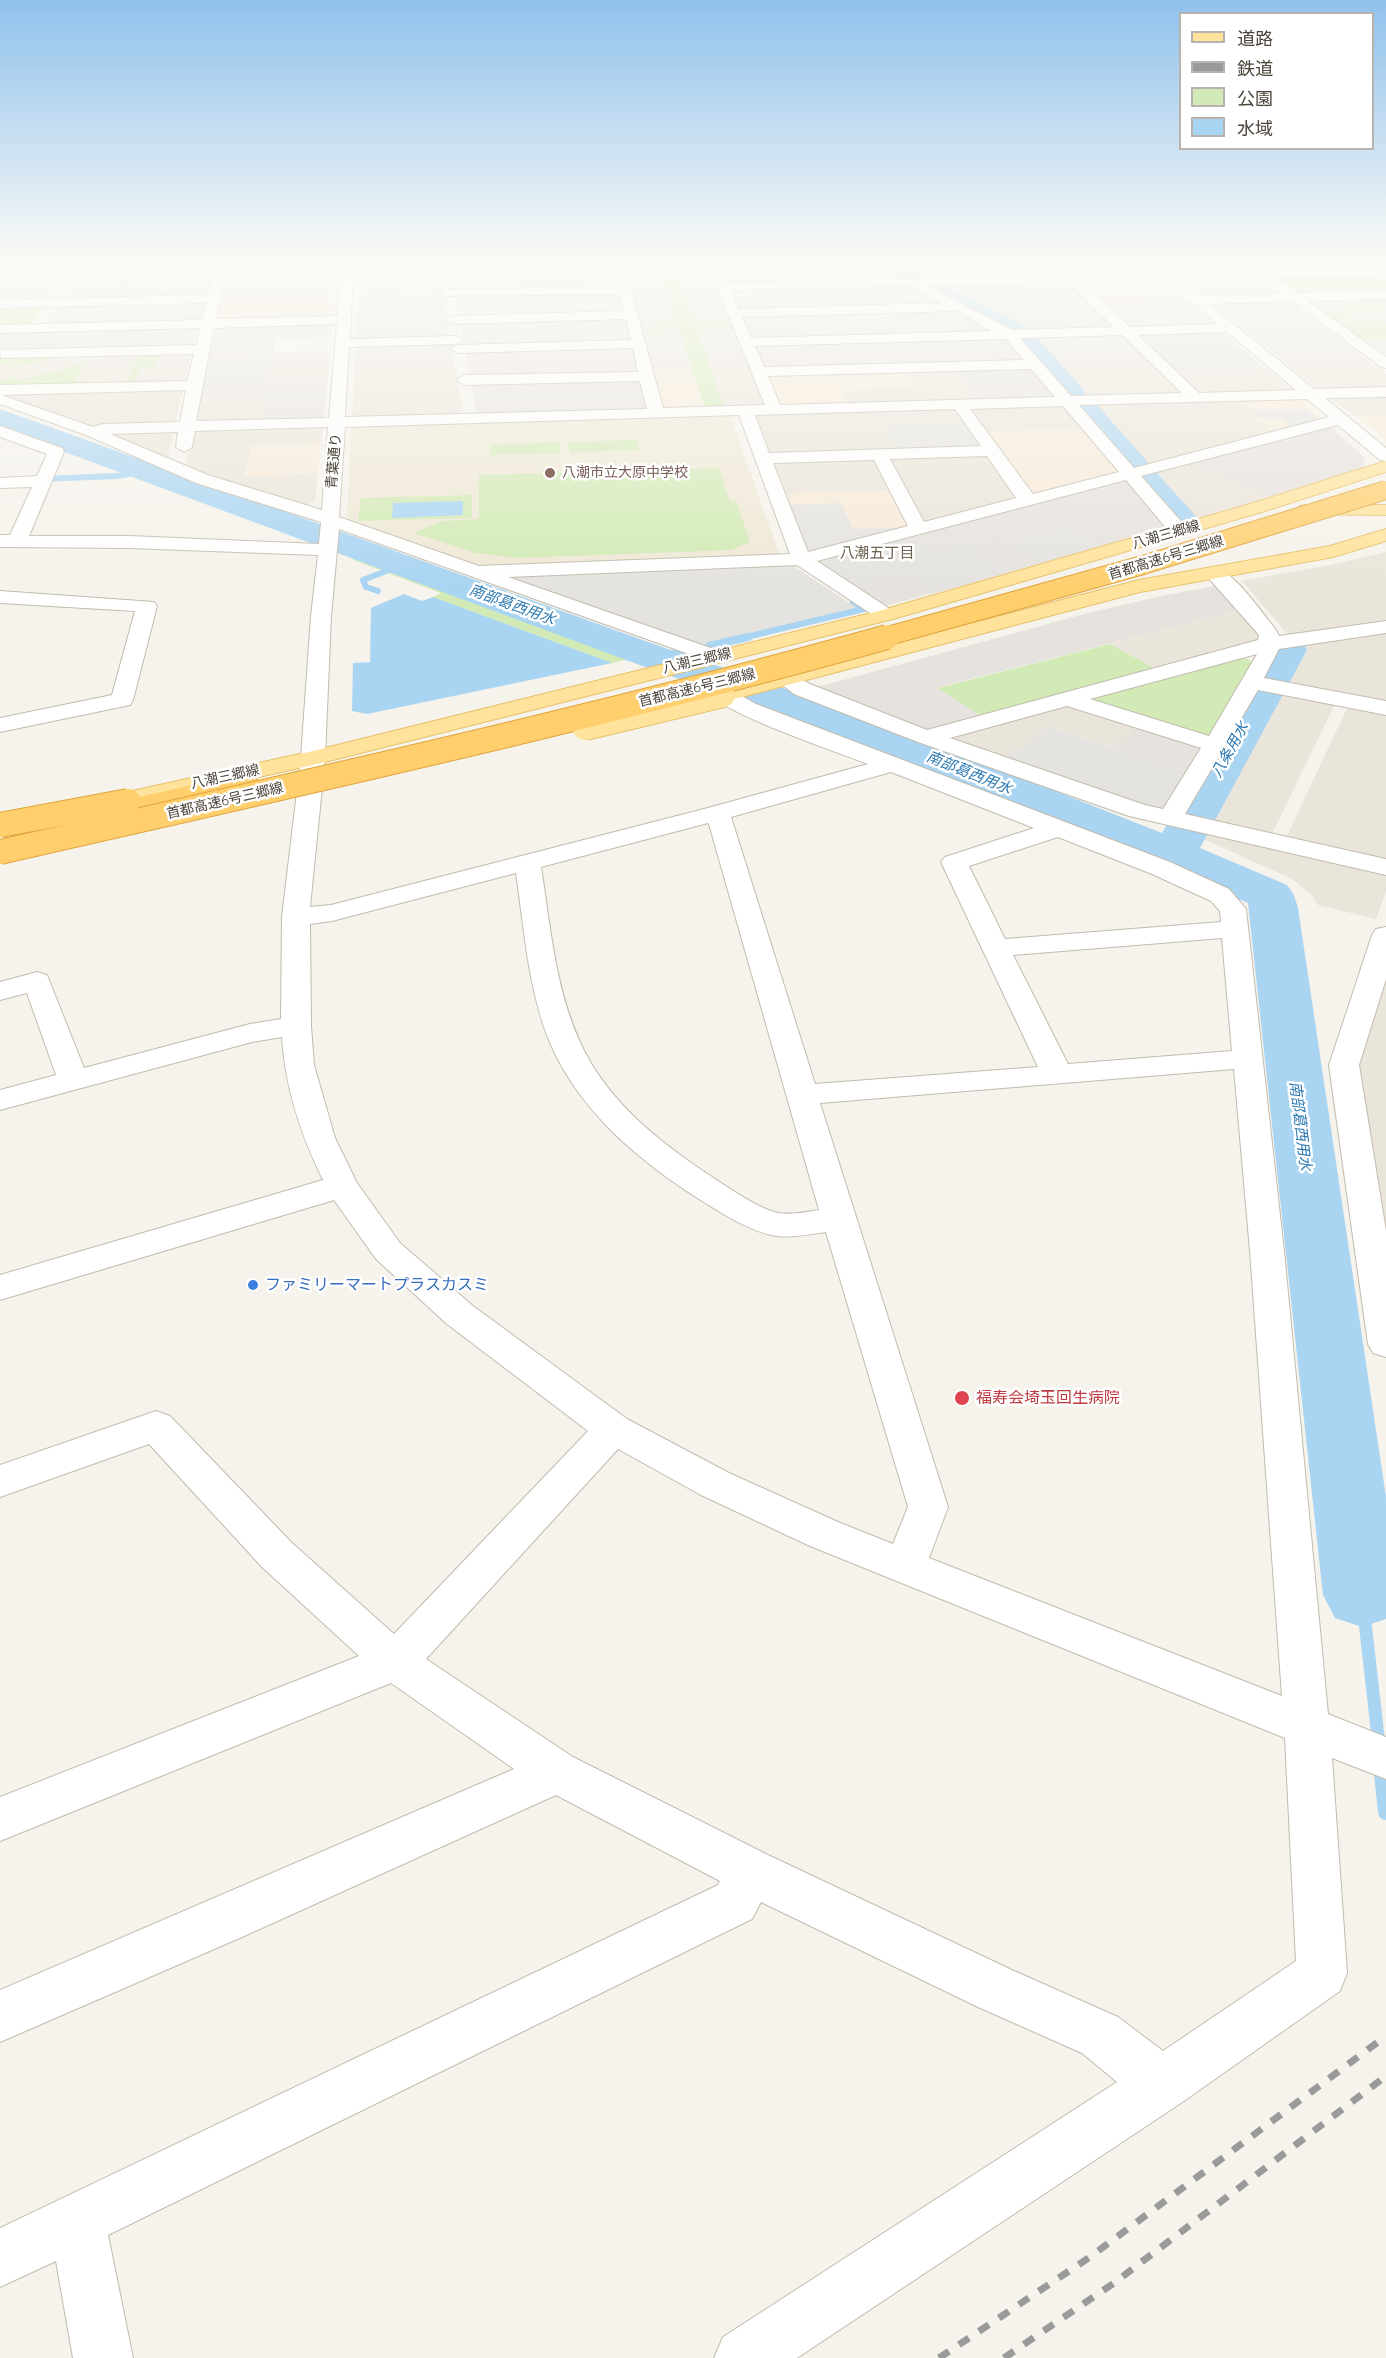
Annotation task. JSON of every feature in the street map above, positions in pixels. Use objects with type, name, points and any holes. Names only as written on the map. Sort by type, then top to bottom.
[{"type":"highway","name":"首都高速6号三郷線","points":[[0,836],[526,716],[770,654],[1178,541],[1386,474]]},
{"type":"highway","name":"首都高速6号三郷線","points":[[0,852],[539,728],[786,665],[1143,565],[1386,490]]},
{"type":"highway","points":[[1143,565],[1282,533],[1386,502]]},
{"type":"highway","points":[[0,826],[245,780]]},
{"type":"main road","name":"八潮三郷線","points":[[0,826],[313,758],[646,673],[886,615],[1179,531],[1386,466]]},
{"type":"main road","points":[[1256,508],[1386,510]]},
{"type":"main road","name":"八潮三郷線","points":[[0,860],[309,793],[787,680],[1139,586],[1333,551],[1386,535]]},
{"type":"street","points":[[171,466],[180,463],[198,369]]},
{"type":"street","name":"青葉通り","points":[[341,369],[321,616],[313,758],[296,917],[296,1026],[299,1065],[319,1138],[342,1186],[388,1251],[460,1315],[613,1429],[715,1484],[824,1534],[1386,1758]]},
{"type":"street","points":[[438,369],[463,376],[656,413],[1386,392]]},
{"type":"street","points":[[462,369],[463,376]]},
{"type":"street","points":[[92,432],[103,429],[338,422],[463,376],[501,369]]},
{"type":"street","points":[[645,369],[656,413]]},
{"type":"street","points":[[757,369],[774,409]]},
{"type":"street","points":[[758,372],[861,369]]},
{"type":"street","points":[[1040,369],[1179,531]]},
{"type":"street","points":[[1166,369],[1195,397]]},
{"type":"street","points":[[1280,369],[1386,456]]},
{"type":"street","points":[[463,376],[647,376]]},
{"type":"street","points":[[0,390],[194,385]]},
{"type":"street","points":[[0,399],[92,432],[328,535],[478,572],[714,657]]},
{"type":"street","points":[[959,404],[1023,495],[1031,500]]},
{"type":"street","points":[[745,410],[801,559],[886,615]]},
{"type":"street","points":[[478,572],[801,559],[1342,419]]},
{"type":"street","points":[[0,431],[9,438],[56,452],[44,481],[9,541],[129,542],[328,535]]},
{"type":"street","points":[[764,458],[992,451]]},
{"type":"street","points":[[880,454],[914,522],[921,528]]},
{"type":"street","points":[[0,483],[44,481]]},
{"type":"street","points":[[1184,823],[1181,803],[1268,653],[1269,634],[1225,582],[1214,573]]},
{"type":"street","points":[[0,597],[147,606],[122,700],[0,725]]},
{"type":"street","points":[[926,737],[1269,644],[1386,627]]},
{"type":"street","points":[[787,680],[802,689],[926,737],[1138,811],[1386,867]]},
{"type":"street","points":[[1252,682],[1386,708]]},
{"type":"street","points":[[723,695],[748,709],[1161,868],[1220,895],[1233,909],[1316,1731],[1322,1973],[1162,2084],[744,2358]]},
{"type":"street","points":[[1070,698],[1079,703],[1215,745]]},
{"type":"street","points":[[296,917],[332,913],[713,814],[890,765]]},
{"type":"street","points":[[713,814],[721,821],[838,1219],[928,1507],[905,1567]]},
{"type":"street","points":[[1057,1074],[954,862],[1060,828]]},
{"type":"street","points":[[527,862],[553,1010],[564,1041],[583,1077],[605,1107],[637,1138],[679,1170],[739,1208],[775,1224],[838,1219]]},
{"type":"street","points":[[997,948],[1236,929]]},
{"type":"street","points":[[1386,935],[1344,1065],[1380,1266],[1386,1344]]},
{"type":"street","points":[[0,991],[37,981],[74,1080]]},
{"type":"street","points":[[0,1100],[250,1033],[296,1026]]},
{"type":"street","points":[[803,1095],[1249,1059]]},
{"type":"street","points":[[0,1288],[342,1186]]},
{"type":"street","points":[[0,1481],[156,1426],[277,1555],[395,1662],[557,1772],[751,1872],[996,1989],[1100,2035],[1162,2084]]},
{"type":"street","points":[[0,1819],[395,1662],[613,1429]]},
{"type":"street","points":[[0,2016],[224,1920],[557,1772]]},
{"type":"street","points":[[0,2258],[735,1902],[751,1872]]},
{"type":"street","points":[[77,2221],[103,2358]]},
{"type":"shaded area","points":[[0,369],[188,369],[184,383],[0,388]]},
{"type":"shaded area","points":[[207,369],[270,369],[268,381],[328,379],[324,417],[315,420],[260,422],[264,398],[200,400]]},
{"type":"shaded area","points":[[269,369],[329,369],[328,379],[267,381]]},
{"type":"shaded area","points":[[355,369],[456,369],[464,416],[360,419],[352,416]]},
{"type":"shaded area","points":[[469,369],[638,369],[639,374],[471,379]]},
{"type":"shaded area","points":[[651,369],[692,369],[705,409],[662,410]]},
{"type":"shaded area","points":[[711,369],[751,369],[766,407],[724,408]]},
{"type":"shaded area","points":[[953,369],[976,401],[848,404],[840,390],[914,388],[903,370]]},
{"type":"shaded area","points":[[953,369],[1033,369],[1057,398],[976,401]]},
{"type":"shaded area","points":[[1054,369],[1159,369],[1185,394],[1078,398]]},
{"type":"shaded area","points":[[1172,369],[1264,369],[1174,371]]},
{"type":"shaded area","points":[[1266,369],[1293,391],[1198,394],[1174,371]]},
{"type":"shaded area","points":[[1293,369],[1381,369],[1386,373],[1386,389],[1320,391]]},
{"type":"shaded area","points":[[903,370],[915,388],[841,390],[848,404],[779,406],[766,374]]},
{"type":"shaded area","points":[[640,378],[647,410],[477,415],[471,382]]},
{"type":"shaded area","points":[[184,387],[175,424],[86,427],[0,396],[0,392]]},
{"type":"shaded area","points":[[1386,394],[1386,415],[1356,416],[1328,398],[1336,396]]},
{"type":"shaded area","points":[[264,398],[260,422],[195,423],[200,400]]},
{"type":"shaded area","points":[[1301,399],[1322,419],[1271,433],[1238,401]]},
{"type":"shaded area","points":[[1238,401],[1271,433],[1139,467],[1085,405]]},
{"type":"shaded area","points":[[1061,403],[1082,429],[986,432],[968,406]]},
{"type":"shaded area","points":[[955,407],[966,424],[883,426],[897,452],[768,455],[752,413]]},
{"type":"shaded area","points":[[1306,409],[1319,420],[1291,427],[1280,418],[1257,418],[1249,410]]},
{"type":"shaded area","name":"八潮市立大原中学校","points":[[730,415],[780,556],[481,568],[347,519],[351,428],[366,424]]},
{"type":"shaded area","points":[[1386,415],[1386,440],[1356,416]]},
{"type":"shaded area","points":[[966,424],[983,449],[897,452],[883,426]]},
{"type":"shaded area","points":[[316,426],[323,428],[321,443],[251,446],[245,475],[318,473],[315,502],[301,506],[211,478],[186,467],[193,429]]},
{"type":"shaded area","points":[[1321,426],[1331,427],[1365,458],[1363,468],[1271,496],[1183,464]]},
{"type":"shaded area","points":[[1082,429],[1120,473],[1039,494],[1029,493],[986,432]]},
{"type":"shaded area","points":[[174,430],[168,459],[105,434]]},
{"type":"shaded area","points":[[321,443],[318,473],[245,476],[251,446]]},
{"type":"shaded area","points":[[987,454],[1018,500],[930,522],[921,521],[886,457]]},
{"type":"shaded area","points":[[872,458],[889,491],[783,494],[771,461]]},
{"type":"shaded area","points":[[1183,464],[1271,496],[1187,523],[1145,474]]},
{"type":"shaded area","points":[[1124,480],[1132,481],[1170,527],[882,607],[811,561]]},
{"type":"shaded area","points":[[889,491],[908,527],[805,550],[783,494]]},
{"type":"shaded area","points":[[841,503],[853,529],[908,527],[816,551],[805,550],[788,505]]},
{"type":"shaded area","points":[[1063,527],[1104,545],[1043,563],[1001,544]]},
{"type":"shaded area","points":[[908,536],[938,550],[985,537],[998,544],[973,552],[1014,571],[936,593],[902,575],[852,588],[811,561],[832,556],[846,563],[877,555],[863,548]]},
{"type":"shaded area","points":[[1386,552],[1386,622],[1289,636],[1242,581],[1330,565]]},
{"type":"shaded area","points":[[789,563],[857,608],[702,645],[507,578],[510,574]]},
{"type":"shaded area","points":[[1220,585],[1242,610],[939,687],[981,716],[928,730],[814,688],[1088,613]]},
{"type":"shaded area","points":[[1242,610],[1264,636],[1261,641],[1156,669],[1110,644]]},
{"type":"shaded area","points":[[1386,631],[1386,706],[1275,685],[1296,648],[1295,644]]},
{"type":"shaded area","points":[[1273,689],[1336,702],[1271,836],[1200,820]]},
{"type":"shaded area","points":[[1068,704],[1140,726],[1112,747],[1049,727],[1006,758],[954,740],[954,734]]},
{"type":"shaded area","points":[[1349,704],[1386,711],[1386,862],[1285,840]]},
{"type":"shaded area","points":[[1140,726],[1203,746],[1188,772],[1112,747]]},
{"type":"shaded area","points":[[1049,727],[1188,772],[1169,807],[1152,809],[1006,758]]},
{"type":"shaded area","points":[[1204,832],[1386,873],[1386,891],[1376,919],[1318,905],[1312,895],[1292,879],[1201,838]]},
{"type":"shaded area","points":[[1386,976],[1386,1256],[1358,1067]]},
{"type":"green space","points":[[64,369],[82,369],[74,379],[84,381],[83,384],[0,388],[0,380],[12,377],[22,380]]},
{"type":"green space","points":[[132,369],[140,369],[132,385],[93,383],[125,382]]},
{"type":"green space","points":[[692,369],[711,369],[724,408],[705,409]]},
{"type":"green space","points":[[637,440],[639,450],[570,452],[568,442]]},
{"type":"green space","points":[[559,442],[560,453],[490,455],[490,445]]},
{"type":"green space","points":[[719,468],[730,501],[736,501],[750,542],[731,550],[518,558],[476,553],[414,533],[442,521],[479,519],[479,475]]},
{"type":"green space","points":[[472,495],[472,518],[358,521],[361,498]]},
{"type":"green space","points":[[352,552],[639,657],[612,663],[433,597],[441,593],[353,560]]},
{"type":"green space","points":[[1110,644],[1156,669],[981,716],[938,688]]},
{"type":"green space","points":[[1237,658],[1248,659],[1254,663],[1210,735],[1202,737],[1089,702],[1090,697]]},
{"type":"water","points":[[463,501],[463,515],[392,518],[393,503]]},
{"type":"water","points":[[404,594],[422,601],[433,597],[612,663],[367,714],[352,711],[353,663],[370,662],[371,608]]},
{"type":"waterway","name":"八条用水","points":[[1051,369],[1073,395]]},
{"type":"waterway","name":"八条用水","points":[[1081,404],[1134,466]]},
{"type":"waterway","name":"南部葛西用水","points":[[0,418],[651,656],[842,722],[1173,854]]},
{"type":"waterway","points":[[39,479],[118,476],[146,471]]},
{"type":"waterway","name":"八条用水","points":[[1145,479],[1181,520]]},
{"type":"waterway","points":[[378,591],[366,587],[363,580],[402,565]]},
{"type":"waterway","points":[[742,638],[864,609],[853,602]]},
{"type":"waterway","points":[[709,646],[748,637]]},
{"type":"waterway","name":"八条用水","points":[[1173,854],[1288,650],[1287,646]]},
{"type":"waterway","points":[[651,656],[681,653]]},
{"type":"waterway","name":"南部葛西用水","points":[[1173,854],[1270,895],[1274,908],[1362,1595]]},
{"type":"waterway","points":[[1362,1595],[1379,1746]]},
{"type":"waterway","points":[[1381,1764],[1386,1812]]},
{"type":"railway","points":[[939,2358],[1090,2257],[1386,2036]]},
{"type":"railway","points":[[1004,2358],[1114,2283],[1386,2076]]},
{"type":"place","name":"八潮市立大原中学校","points":[[550,473]]},
{"type":"place","name":"ファミリーマートプラスカスミ","points":[[253,1285]]},
{"type":"place","name":"福寿会埼玉回生病院","points":[[962,1398]]},
{"type":"district","name":"八潮五丁目","points":[[877,553]]}]
